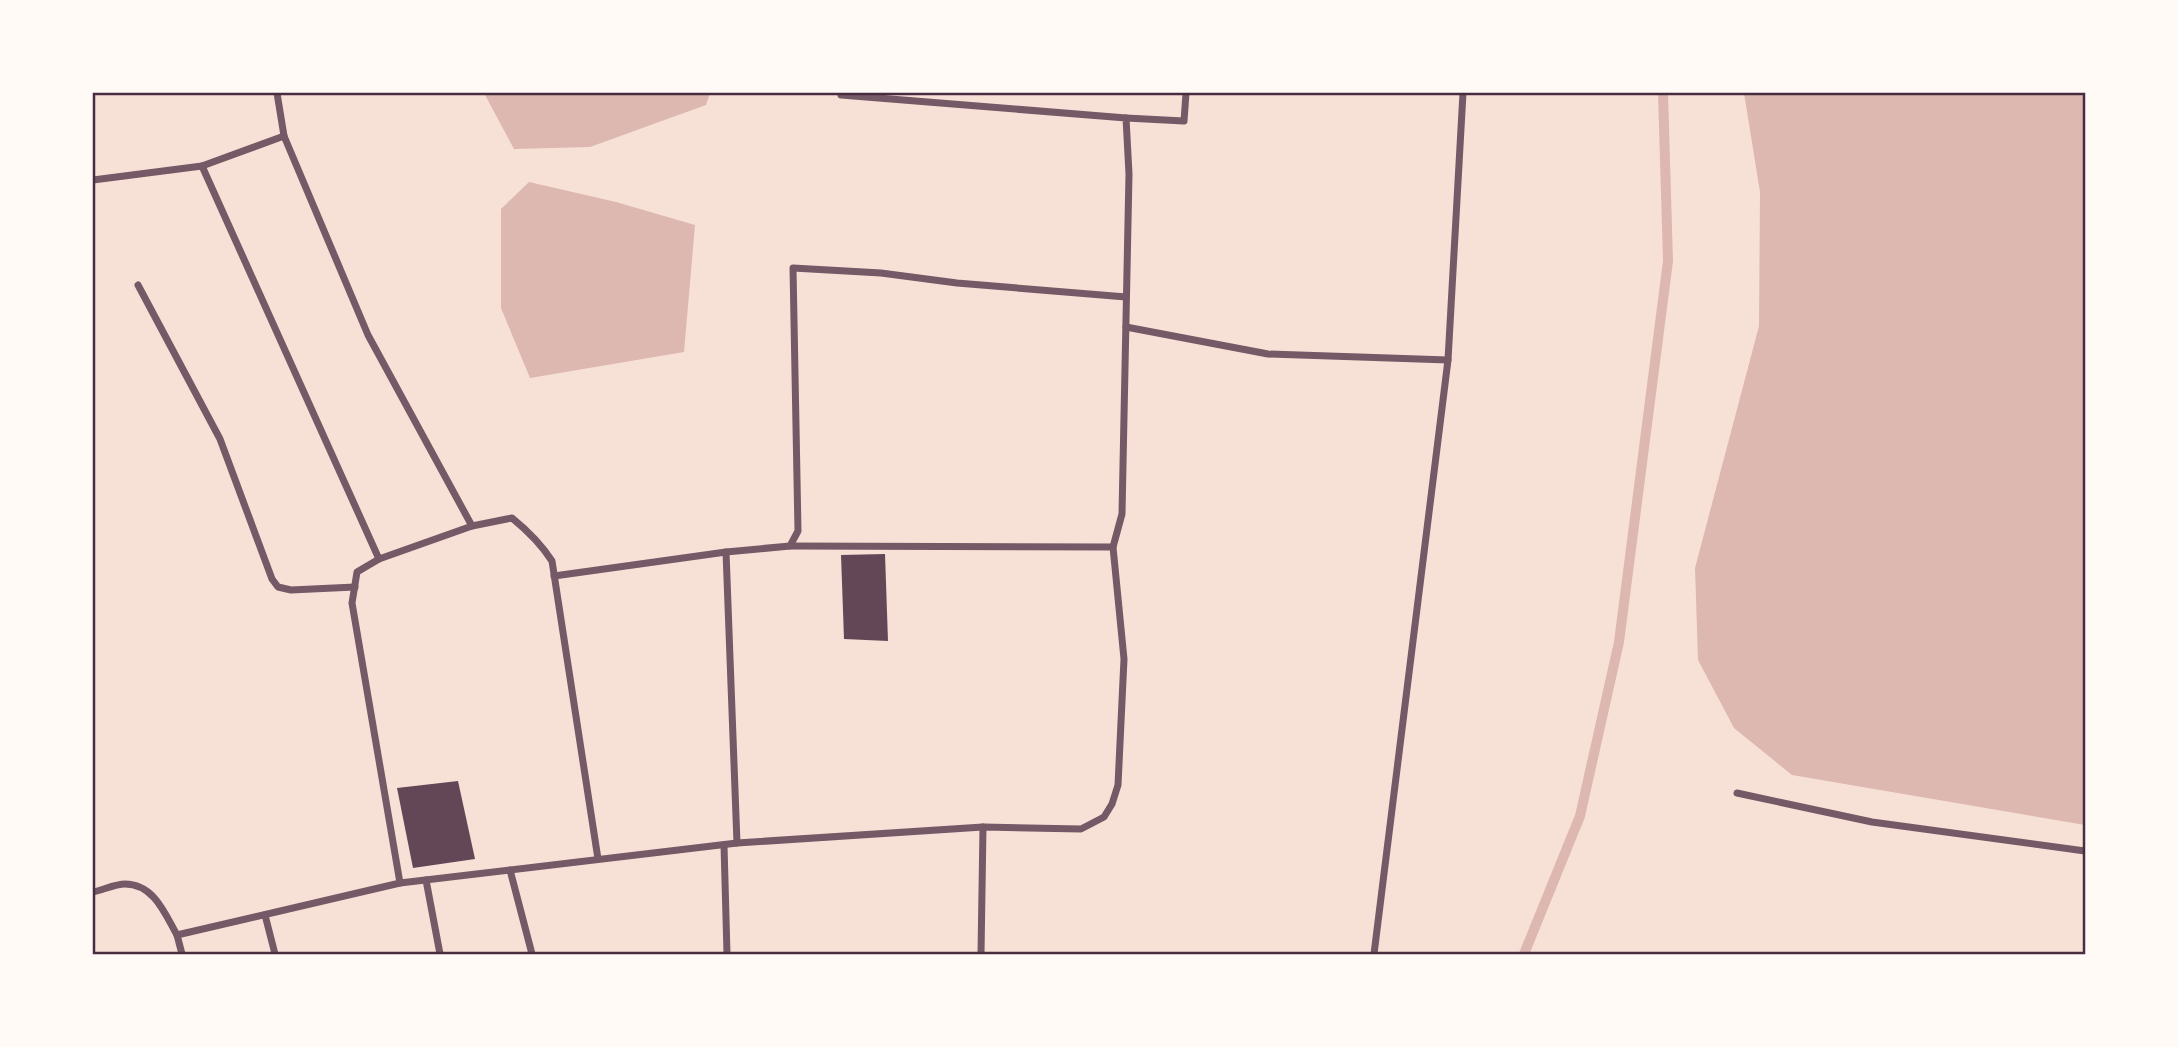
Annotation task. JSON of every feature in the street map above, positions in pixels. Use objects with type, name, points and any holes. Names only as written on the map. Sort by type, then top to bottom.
[{"type":"street","points":[[277,93],[284,136],[368,335],[472,526]]},
{"type":"street","points":[[841,95],[1184,121],[1186,93]]},
{"type":"street","points":[[1374,954],[1448,360],[1463,93]]},
{"type":"street","points":[[177,935],[400,883],[737,843],[983,827],[1081,829],[1104,817],[1112,804],[1118,785],[1124,659],[1113,547],[1122,514],[1129,174],[1126,118]]},
{"type":"street","points":[[93,180],[202,166],[284,136]]},
{"type":"street","points":[[202,166],[379,559]]},
{"type":"street","points":[[790,546],[798,531],[793,268],[881,273],[957,284],[1126,297]]},
{"type":"street","points":[[138,285],[220,439],[272,579],[278,587],[291,590],[355,587]]},
{"type":"street","points":[[1126,327],[1268,354],[1448,360]]},
{"type":"street","points":[[400,883],[352,603],[358,572],[379,559],[472,526],[512,518],[533,536],[552,561],[598,859]]},
{"type":"street","points":[[554,576],[726,552],[790,546],[1113,547]]},
{"type":"street","points":[[726,552],[737,843]]},
{"type":"street","points":[[1737,793],[1872,822],[2085,851]]},
{"type":"street","points":[[981,954],[983,827]]},
{"type":"street","points":[[724,845],[727,954]]},
{"type":"street","points":[[510,870],[532,954]]},
{"type":"street","points":[[426,880],[440,954]]},
{"type":"street","points":[[93,892],[125,884],[141,888],[155,897],[177,935],[182,954]]},
{"type":"street","points":[[265,915],[275,954]]},
{"type":"shaded area","points":[[484,93],[710,93],[706,105],[590,147],[514,149]]},
{"type":"shaded area","points":[[1744,93],[2085,93],[2085,825],[1792,775],[1734,728],[1698,660],[1695,568],[1759,326],[1760,192]]},
{"type":"shaded area","points":[[529,182],[616,202],[695,225],[684,352],[530,378],[501,308],[501,209]]},
{"type":"building","points":[[885,554],[888,641],[844,639],[841,555]]},
{"type":"building","points":[[458,781],[475,859],[413,868],[397,788]]},
{"type":"waterway","points":[[1524,954],[1580,816],[1619,642],[1668,261],[1663,93]]}]
